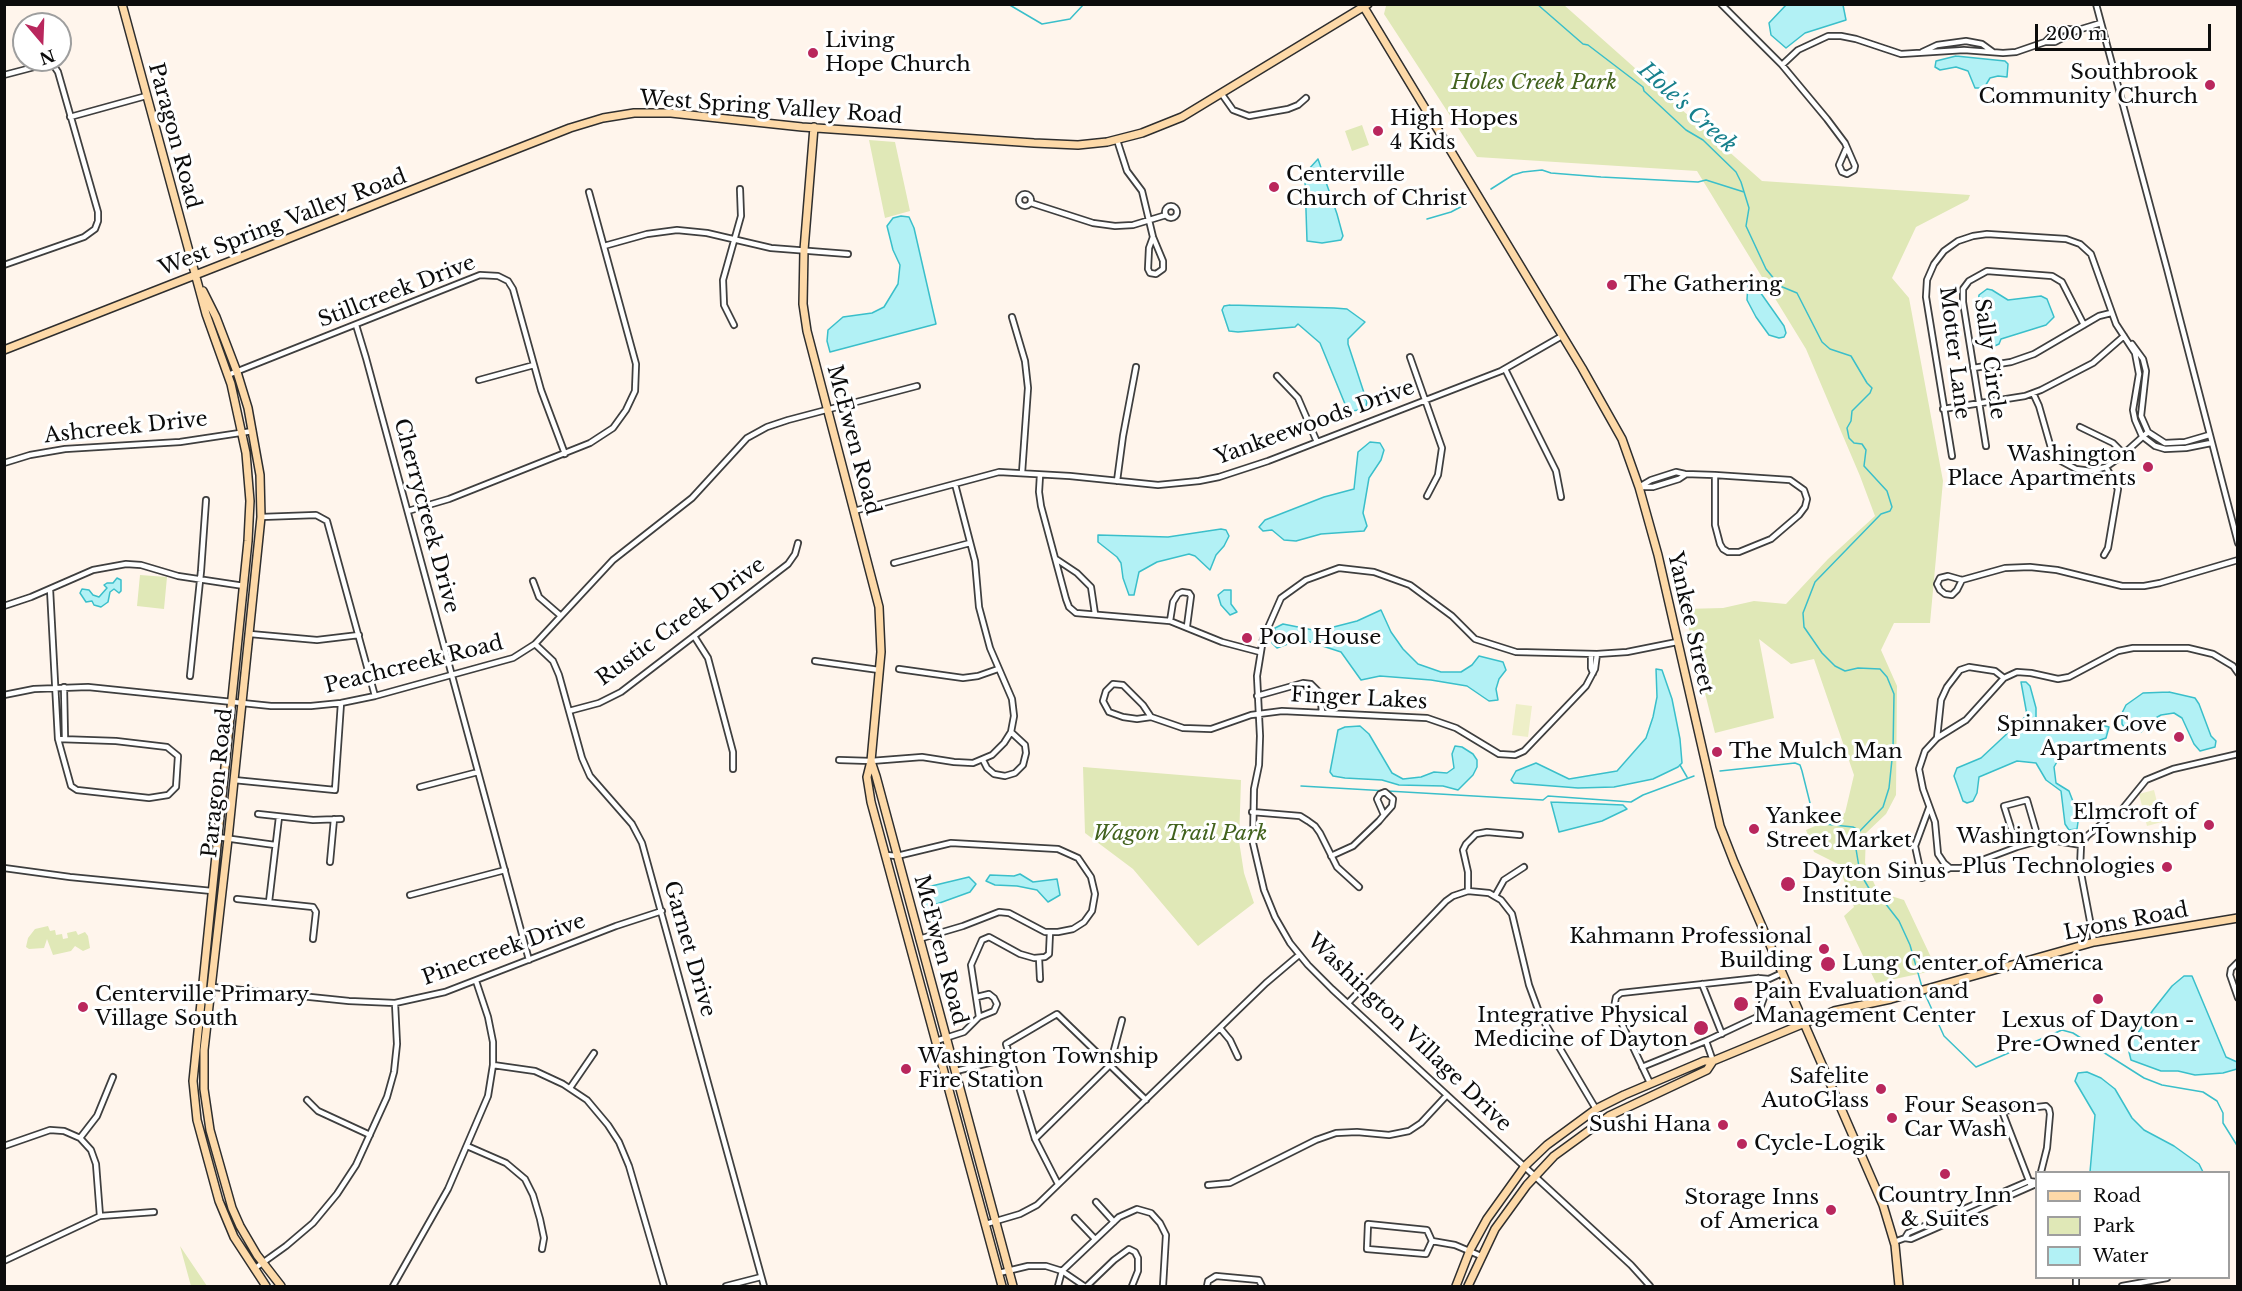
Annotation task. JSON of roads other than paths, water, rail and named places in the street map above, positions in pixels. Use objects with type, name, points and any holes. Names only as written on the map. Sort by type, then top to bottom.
[{"type":"street","name":"Paragon Road","points":[[122,4],[206,314],[228,375],[243,432],[250,501],[244,586],[193,1081],[202,1141],[219,1201],[234,1237],[266,1287]]},
{"type":"street","points":[[1721,4],[1782,65],[1845,143],[1855,166],[1854,170],[1847,174],[1842,172],[1839,165],[1846,149]]},
{"type":"street","points":[[2096,4],[2168,269],[2238,543]]},
{"type":"street","name":"West Spring Valley Road","points":[[4,350],[570,128],[603,118],[634,113],[671,113],[814,127],[1062,144],[1092,144],[1143,133],[1179,118],[1365,6]]},
{"type":"street","name":"Yankee Street","points":[[1365,6],[1622,439],[1639,487],[1658,555],[1720,826],[1883,1205],[1894,1242],[1899,1287]]},
{"type":"street","points":[[1782,65],[1798,50],[1828,36],[1856,39],[1901,54],[1964,50],[2002,53],[2016,52],[2045,42],[2055,42],[2078,30],[2101,23]]},
{"type":"street","points":[[2045,42],[2055,32],[2068,29],[2078,30]]},
{"type":"street","points":[[1919,53],[1937,45],[1966,41],[1982,44],[1993,52]]},
{"type":"street","points":[[4,75],[46,64],[54,66],[58,72],[98,213],[98,221],[94,229],[84,237],[4,265]]},
{"type":"street","points":[[1221,93],[1233,110],[1249,116],[1288,109],[1298,105],[1306,98]]},
{"type":"street","points":[[70,117],[146,96]]},
{"type":"street","name":"McEwen Road","points":[[814,127],[804,250],[802,290],[804,317],[879,607],[881,637],[879,670],[871,761],[867,777],[871,802],[1002,1287]]},
{"type":"street","points":[[1117,140],[1127,171],[1142,191],[1153,237],[1164,265],[1163,269],[1156,274],[1150,273],[1148,269],[1149,248],[1153,237]]},
{"type":"street","points":[[734,326],[726,312],[723,280],[742,208],[740,189]]},
{"type":"street","points":[[408,511],[449,499],[590,443],[613,428],[626,410],[635,392],[636,364],[589,192]]},
{"type":"street","points":[[1031,203],[1093,223],[1133,225],[1166,215]]},
{"type":"street","points":[[604,246],[647,234],[677,230],[707,233],[763,247],[848,254]]},
{"type":"street","name":"Motter Lane","points":[[1952,456],[1926,297],[1927,280],[1934,264],[1944,251],[1958,241],[1987,234],[2066,239],[2080,244],[2091,254],[2111,313],[2139,363],[2133,410],[2142,436]]},
{"type":"street","name":"Sally Circle","points":[[1986,446],[1963,302],[1963,289],[1969,280],[1987,271],[2052,276],[2062,282],[2084,325]]},
{"type":"street","name":"Stillcreek Drive","points":[[228,375],[480,275],[498,276],[507,281],[513,289],[544,399],[565,454]]},
{"type":"street","name":"Paragon Road","points":[[196,276],[216,317],[244,390],[260,475],[261,517],[203,1068],[210,1130],[232,1208],[240,1226],[281,1287]]},
{"type":"street","points":[[1973,368],[2011,362],[2034,354],[2084,325],[2111,313]]},
{"type":"street","points":[[1012,317],[1025,361],[1028,388],[1022,473]]},
{"type":"street","name":"Cherrycreek Drive","points":[[356,325],[529,960]]},
{"type":"street","name":"Yankeewoods Drive","points":[[854,511],[999,472],[1158,484],[1199,481],[1238,472],[1505,369],[1562,336]]},
{"type":"street","points":[[1943,409],[2033,393],[2078,372],[2109,351],[2124,336]]},
{"type":"street","name":"Motter Lane","points":[[2124,336],[2144,359],[2146,381],[2141,416],[2148,432]]},
{"type":"street","points":[[1410,357],[1440,440],[1442,456],[1438,475],[1427,496]]},
{"type":"street","points":[[479,380],[534,365]]},
{"type":"street","points":[[1117,481],[1136,367]]},
{"type":"street","points":[[1505,369],[1556,471],[1561,498]]},
{"type":"street","points":[[1277,376],[1298,398],[1317,442]]},
{"type":"street","name":"Peachcreek Road","points":[[4,695],[55,687],[88,687],[285,707],[341,703],[375,696],[513,658],[535,644],[613,560],[692,498],[747,438],[767,427],[916,386]]},
{"type":"street","points":[[2033,393],[2051,448],[2061,461],[2076,469],[2091,471],[2106,467],[2148,432],[2165,443],[2185,442],[2209,435]]},
{"type":"street","points":[[2080,427],[2113,443],[2124,453]]},
{"type":"street","name":"Ashcreek Drive","points":[[4,463],[30,455],[65,449],[180,442],[253,431]]},
{"type":"street","points":[[2142,436],[2156,446],[2174,450],[2211,443]]},
{"type":"street","points":[[2104,555],[2108,548],[2118,489],[2106,467]]},
{"type":"street","points":[[1639,487],[1653,487],[1679,479],[1686,474],[1715,475],[1790,480],[1804,490],[1807,499],[1806,507],[1771,538],[1738,552],[1728,552],[1720,544],[1715,525],[1715,475]]},
{"type":"street","points":[[1040,475],[1041,506],[1069,607],[1076,613],[1170,621],[1222,642],[1260,652]]},
{"type":"street","points":[[839,760],[871,761],[922,757],[962,763],[983,760],[999,750],[1011,732],[1014,716],[1012,699],[998,669],[979,607],[976,567],[955,484]]},
{"type":"street","points":[[190,676],[206,500]]},
{"type":"street","points":[[261,517],[316,515],[327,521],[375,696]]},
{"type":"street","name":"Rustic Creek Drive","points":[[569,711],[599,703],[616,695],[788,564],[795,554],[798,543]]},
{"type":"street","points":[[894,563],[970,543]]},
{"type":"street","points":[[1056,559],[1077,573],[1091,587],[1095,614]]},
{"type":"street","points":[[1962,580],[1952,595],[1945,594],[1940,590],[1938,584],[1940,578],[1948,576],[1962,580],[2005,568],[2030,567],[2057,570],[2122,586],[2144,586],[2238,560]]},
{"type":"street","points":[[4,606],[51,589],[93,570],[126,564],[141,565],[178,576],[244,586]]},
{"type":"street","name":"Washington Village Drive","points":[[1650,1287],[1631,1265],[1299,955],[1275,917],[1264,890],[1255,857],[1252,812],[1259,765],[1260,736],[1257,696],[1260,652],[1276,606],[1287,593],[1317,575],[1339,568],[1382,574],[1410,585],[1434,601],[1474,639],[1501,648],[1527,653],[1627,652],[1677,642]]},
{"type":"street","points":[[533,581],[539,597],[561,616]]},
{"type":"street","points":[[51,589],[58,739],[69,783],[74,788],[149,798],[168,795],[176,787],[178,756],[167,747],[58,739]]},
{"type":"street","points":[[1170,621],[1173,602],[1178,594],[1182,591],[1189,593],[1191,596],[1186,626]]},
{"type":"street","points":[[250,634],[317,640],[359,635]]},
{"type":"street","points":[[694,636],[708,658],[734,752],[733,769]]},
{"type":"street","name":"Garnet Drive","points":[[535,644],[557,668],[582,758],[590,776],[638,833],[646,853],[764,1287]]},
{"type":"street","points":[[1950,868],[1938,854],[1935,822],[1919,769],[1925,751],[1937,738],[1966,720],[2004,678],[2017,672],[2058,679],[2069,678],[2118,651],[2133,648],[2188,648],[2213,654],[2233,666],[2238,673]]},
{"type":"street","points":[[1591,654],[1593,673]]},
{"type":"street","name":"Finger Lakes","points":[[1151,717],[1183,728],[1202,730],[1224,726],[1251,714],[1289,711],[1437,720],[1456,728],[1499,754],[1515,755],[1524,751],[1586,686],[1593,673],[1597,654]]},
{"type":"street","points":[[815,661],[879,670]]},
{"type":"street","points":[[1937,738],[1941,700],[1947,687],[1960,670],[1969,667],[1995,671],[2004,678]]},
{"type":"street","points":[[899,669],[963,678],[998,669]]},
{"type":"street","points":[[1257,696],[1307,683],[1315,686],[1320,693],[1322,712]]},
{"type":"street","points":[[1113,684],[1123,685],[1143,705],[1151,717],[1137,719],[1109,712],[1103,701],[1106,690],[1113,684]]},
{"type":"street","points":[[64,687],[65,738]]},
{"type":"street","points":[[234,780],[335,790],[341,703]]},
{"type":"street","points":[[983,760],[994,774],[1005,776],[1015,773],[1023,765],[1026,753],[1024,745],[1011,732]]},
{"type":"street","points":[[2094,942],[2080,868],[2081,845],[2096,828],[2120,812],[2146,780],[2173,770],[2238,754]]},
{"type":"street","name":"McEwen Road","points":[[871,761],[1013,1287]]},
{"type":"street","points":[[420,787],[478,772]]},
{"type":"street","points":[[1331,856],[1353,846],[1384,815],[1392,806],[1393,799],[1384,792],[1377,799],[1384,815]]},
{"type":"street","points":[[2017,847],[2004,806],[2027,800],[2039,841]]},
{"type":"street","points":[[1929,808],[1915,846],[1922,878],[2045,839],[2081,845]]},
{"type":"street","points":[[1252,812],[1287,814],[1308,820],[1316,826],[1337,867],[1359,887]]},
{"type":"street","points":[[258,814],[341,819]]},
{"type":"street","points":[[269,902],[279,817]]},
{"type":"street","points":[[330,862],[334,819]]},
{"type":"street","points":[[1468,891],[1468,872],[1463,850],[1466,844],[1476,834],[1487,832],[1520,835]]},
{"type":"street","points":[[217,837],[275,844]]},
{"type":"street","points":[[886,855],[897,856],[951,843],[1058,849],[1073,854],[1083,863],[1090,877],[1095,894],[1095,904],[1088,918],[1065,931],[1050,932],[1038,929],[1009,913],[999,912],[919,939]]},
{"type":"street","points":[[1495,896],[1504,880],[1524,867]]},
{"type":"street","points":[[4,868],[212,891]]},
{"type":"street","points":[[410,895],[505,870]]},
{"type":"street","points":[[1348,1003],[1446,901],[1468,891],[1482,891],[1495,896],[1512,914],[1529,985],[1540,1015],[1596,1109]]},
{"type":"street","points":[[237,899],[313,907],[316,912],[313,939]]},
{"type":"street","name":"Pinecreek Drive","points":[[213,987],[349,1001],[395,1003],[430,996],[476,981],[638,917],[662,911]]},
{"type":"street","name":"Lyons Road","points":[[1456,1287],[1470,1250],[1487,1219],[1525,1166],[1547,1145],[1596,1109],[1650,1083],[1704,1061],[1713,1061],[1834,1011],[1891,999],[2094,942],[2238,918]]},
{"type":"street","points":[[979,1017],[971,965],[984,938],[989,937],[1020,954],[1039,958],[1048,954],[1050,932]]},
{"type":"street","points":[[986,1224],[1028,1211],[1266,983],[1299,955]]},
{"type":"street","points":[[1039,958],[1040,979]]},
{"type":"street","points":[[2238,962],[2231,969],[2230,975],[2238,998]]},
{"type":"street","points":[[1650,1083],[1614,1007],[1616,997],[1621,993],[1758,978],[1769,979],[1782,973]]},
{"type":"street","points":[[1642,1067],[1757,1017],[1765,995],[1758,978]]},
{"type":"street","points":[[393,1287],[448,1189],[488,1096],[493,1065],[491,1030],[476,981]]},
{"type":"street","points":[[1702,984],[1722,1034]]},
{"type":"street","points":[[936,1041],[964,1032],[979,1017],[991,1013],[998,1004],[989,994],[976,997]]},
{"type":"street","points":[[254,1269],[297,1237],[325,1209],[356,1165],[387,1097],[394,1072],[397,1044],[395,1003]]},
{"type":"street","points":[[1058,1184],[1035,1139],[1006,1044],[1057,1014],[1146,1100]]},
{"type":"street","points":[[1035,1139],[1110,1065],[1122,1020]]},
{"type":"street","points":[[1220,1028],[1230,1040],[1238,1057]]},
{"type":"street","points":[[1706,1041],[1713,1061]]},
{"type":"street","points":[[570,1088],[594,1053]]},
{"type":"street","points":[[956,1071],[997,1061]]},
{"type":"street","name":"Lyons Road","points":[[1468,1287],[1495,1229],[1535,1176],[1554,1156],[1609,1116],[1707,1070],[1713,1061]]},
{"type":"street","points":[[493,1065],[535,1071],[570,1088],[598,1112],[619,1142],[664,1287]]},
{"type":"street","points":[[80,1138],[97,1116],[113,1077]]},
{"type":"street","points":[[1208,1185],[1230,1183],[1316,1140],[1336,1133],[1389,1135],[1409,1131],[1421,1123],[1448,1095]]},
{"type":"street","points":[[307,1100],[318,1112],[370,1135]]},
{"type":"street","points":[[1894,1242],[1905,1238],[1911,1239],[1969,1210],[2033,1183],[2002,1111],[2046,1106],[2049,1109],[2047,1148],[2042,1171]]},
{"type":"street","points":[[4,1146],[50,1130],[64,1131],[80,1138],[91,1150],[96,1164],[99,1216]]},
{"type":"street","points":[[468,1146],[506,1163],[525,1179],[533,1195],[540,1219],[544,1238],[542,1249]]},
{"type":"street","points":[[1096,1202],[1114,1222]]},
{"type":"street","points":[[1058,1287],[1062,1271],[1114,1222],[1125,1213],[1137,1209],[1150,1213],[1160,1223],[1167,1243],[1163,1287]]},
{"type":"street","points":[[4,1262],[99,1216],[154,1212]]},
{"type":"street","points":[[1075,1218],[1095,1239]]},
{"type":"street","points":[[1368,1224],[1427,1230],[1432,1241],[1426,1254],[1367,1249],[1368,1224]]},
{"type":"street","points":[[1432,1241],[1445,1242],[1481,1256]]},
{"type":"street","points":[[999,1273],[1037,1266],[1055,1268],[1085,1287],[1113,1260],[1129,1249],[1135,1252],[1138,1258],[1137,1278],[1132,1287]]},
{"type":"street","points":[[1208,1287],[1208,1281],[1216,1276],[1258,1280],[1262,1287]]},
{"type":"street","points":[[726,1287],[761,1277]]},
{"type":"street","points":[[2122,1287],[2162,1279]]},
{"type":"water","points":[[1786,5],[1843,5],[1846,20],[1805,33],[1786,48],[1771,35],[1769,23]]},
{"type":"water","points":[[1956,56],[2005,61],[2008,64],[2007,77],[1990,78],[1984,88],[1975,88],[1968,71],[1956,67],[1940,70],[1935,67],[1936,61]]},
{"type":"water","points":[[1318,159],[1337,214],[1343,236],[1341,240],[1322,243],[1307,241],[1305,180],[1308,170]]},
{"type":"water","points":[[909,217],[914,228],[936,324],[830,352],[827,341],[828,330],[843,317],[872,313],[884,307],[898,284],[900,265],[893,250],[887,226],[893,218]]},
{"type":"water","points":[[1748,282],[1753,282],[1784,326],[1786,333],[1784,337],[1769,335],[1756,317],[1747,300]]},
{"type":"water","points":[[1987,289],[2008,300],[2041,296],[2047,299],[2054,317],[2046,325],[2001,339],[1999,344],[1990,348],[1984,341],[1983,335],[1989,322],[1986,313],[1978,303],[1979,295]]},
{"type":"water","points":[[1224,306],[1347,309],[1365,322],[1348,339],[1348,344],[1367,402],[1366,406],[1360,410],[1351,411],[1345,404],[1320,343],[1298,324],[1295,327],[1229,331],[1222,310]]},
{"type":"water","points":[[1370,442],[1380,443],[1384,450],[1381,460],[1369,478],[1363,513],[1367,526],[1364,531],[1321,534],[1296,541],[1284,540],[1272,530],[1263,531],[1259,527],[1265,520],[1324,497],[1354,489],[1358,452]]},
{"type":"water","points":[[1226,530],[1229,536],[1216,555],[1210,570],[1195,556],[1189,554],[1157,562],[1139,572],[1134,595],[1129,595],[1121,563],[1117,557],[1098,542],[1098,535],[1168,537]]},
{"type":"water","points":[[117,578],[121,580],[121,591],[119,593],[114,589],[110,592],[108,602],[101,607],[94,605],[92,601],[86,602],[80,593],[82,589],[89,590],[93,595],[99,597],[107,588],[104,585],[113,583]]},
{"type":"water","points":[[1224,590],[1231,590],[1231,604],[1237,612],[1230,615],[1221,605],[1218,595]]},
{"type":"water","points":[[1381,610],[1391,632],[1418,664],[1441,672],[1461,672],[1472,665],[1479,656],[1503,662],[1506,670],[1499,679],[1496,689],[1498,700],[1489,701],[1467,686],[1431,680],[1380,676],[1361,680],[1341,652],[1301,639],[1277,648],[1272,643],[1275,628],[1283,624],[1318,631],[1357,621]]},
{"type":"water","points":[[1656,669],[1662,670],[1672,699],[1680,739],[1682,763],[1678,767],[1653,779],[1614,787],[1578,788],[1514,783],[1511,780],[1516,771],[1536,763],[1569,779],[1617,771],[1646,738],[1657,697]]},
{"type":"water","points":[[2021,682],[2026,682],[2030,686],[2036,708],[2036,718],[2043,724],[2069,732],[2091,722],[2109,727],[2106,738],[2062,753],[2054,767],[2056,783],[2069,791],[2074,804],[2078,822],[2077,829],[2069,830],[2065,824],[2061,791],[2046,780],[2036,763],[2017,761],[1979,777],[1977,793],[1973,801],[1967,803],[1963,801],[1954,776],[1957,768],[1981,758],[2027,715]]},
{"type":"water","points":[[2169,692],[2195,698],[2211,736],[2216,741],[2215,747],[2200,751],[2194,744],[2182,718],[2174,713],[2161,715],[2152,720],[2141,732],[2127,731],[2122,724],[2122,713],[2126,705],[2143,693]]},
{"type":"water","points":[[1360,726],[1369,734],[1392,773],[1403,779],[1421,777],[1434,772],[1447,773],[1454,768],[1452,754],[1455,746],[1462,747],[1473,754],[1477,760],[1477,767],[1473,775],[1458,790],[1443,786],[1399,785],[1382,780],[1333,776],[1330,772],[1338,730]]},
{"type":"water","points":[[1551,802],[1623,805],[1627,809],[1602,821],[1559,832]]},
{"type":"water","points":[[1020,874],[1033,882],[1057,879],[1060,895],[1048,902],[1037,890],[995,885],[986,881],[990,875]]},
{"type":"water","points":[[969,877],[976,884],[970,892],[934,905],[933,921],[927,917],[920,903],[919,889]]},
{"type":"water","points":[[2184,976],[2192,976],[2226,1057],[2237,1062],[2237,1069],[2223,1073],[2195,1075],[2178,1071],[2161,1071],[2131,1060],[2128,1048],[2153,1010],[2172,986]]},
{"type":"water","points":[[2087,1072],[2101,1078],[2115,1089],[2132,1118],[2144,1130],[2174,1146],[2199,1164],[2202,1171],[2090,1171],[2095,1115],[2075,1081],[2078,1073]]},
{"type":"waterway","points":[[1008,4],[1042,24],[1070,19],[1084,4]]},
{"type":"waterway","name":"Hole's Creek","points":[[1537,4],[1583,44],[1588,45],[1643,87],[1644,91],[1686,130],[1703,140],[1736,172],[1749,208],[1746,226],[1766,269],[1780,286],[1797,293],[1822,342],[1830,349],[1851,356],[1872,388],[1852,411],[1851,421],[1847,428],[1849,438],[1854,443],[1862,444],[1866,450],[1864,466],[1887,491],[1892,507],[1890,511],[1881,514],[1815,582],[1803,613],[1804,627],[1822,653],[1835,666],[1845,671],[1858,668],[1880,669],[1887,677],[1894,694],[1893,750],[1889,788],[1883,807],[1856,835],[1856,849],[1860,873],[1870,890],[1885,903],[1899,921],[1910,945],[1922,987]]},
{"type":"waterway","points":[[1491,189],[1513,175],[1542,170],[1551,173],[1601,177],[1698,182],[1706,180],[1744,192]]},
{"type":"waterway","points":[[1427,219],[1451,212],[1468,203]]},
{"type":"waterway","points":[[1720,771],[1795,763],[1800,765],[1815,823],[1853,827],[1860,831]]},
{"type":"waterway","points":[[1680,765],[1687,777]]},
{"type":"waterway","points":[[1301,786],[1543,800],[1548,796],[1631,802],[1643,795],[1694,776]]},
{"type":"waterway","name":"Hole's Creek","points":[[1924,992],[1944,1036],[1976,1067],[2062,1030],[2073,1033],[2144,1078],[2162,1085],[2203,1092],[2217,1101],[2223,1113],[2223,1123],[2238,1147]]},
{"type":"place","name":"Living Hope Church","points":[[813,53]]},
{"type":"place","name":"Southbrook Community Church","points":[[2210,85]]},
{"type":"place","name":"High Hopes 4 Kids","points":[[1378,131]]},
{"type":"place","name":"Centerville Church of Christ","points":[[1274,187]]},
{"type":"place","name":"The Gathering","points":[[1612,285]]},
{"type":"place","name":"Washington Place Apartments","points":[[2148,467]]},
{"type":"place","name":"Pool House","points":[[1247,638]]},
{"type":"place","name":"Spinnaker Cove Apartments","points":[[2179,737]]},
{"type":"place","name":"The Mulch Man","points":[[1717,752]]},
{"type":"place","name":"Elmcroft of Washington Township","points":[[2209,825]]},
{"type":"place","name":"Yankee Street Market","points":[[1754,829]]},
{"type":"place","name":"Plus Technologies","points":[[2167,867]]},
{"type":"place","name":"Dayton Sinus Institute","points":[[1788,884]]},
{"type":"place","name":"Kahmann Professional Building","points":[[1824,949]]},
{"type":"place","name":"Lung Center of America","points":[[1828,964]]},
{"type":"place","name":"Lexus of Dayton - Pre-Owned Center","points":[[2098,999]]},
{"type":"place","name":"Pain Evaluation and Management Center","points":[[1741,1004]]},
{"type":"place","name":"Centerville Primary Village South","points":[[83,1007]]},
{"type":"place","name":"Integrative Physical Medicine of Dayton","points":[[1701,1028]]},
{"type":"place","name":"Washington Township Fire Station","points":[[906,1069]]},
{"type":"place","name":"Safelite AutoGlass","points":[[1881,1089]]},
{"type":"place","name":"Four Season Car Wash","points":[[1892,1118]]},
{"type":"place","name":"Sushi Hana","points":[[1723,1125]]},
{"type":"place","name":"Cycle-Logik","points":[[1742,1144]]},
{"type":"place","name":"Country Inn & Suites","points":[[1945,1174]]},
{"type":"place","name":"Storage Inns of America","points":[[1831,1210]]},
{"type":"park label","name":"Holes Creek Park","points":[[1534,83]]},
{"type":"park label","name":"Wagon Trail Park","points":[[1180,834]]}]
